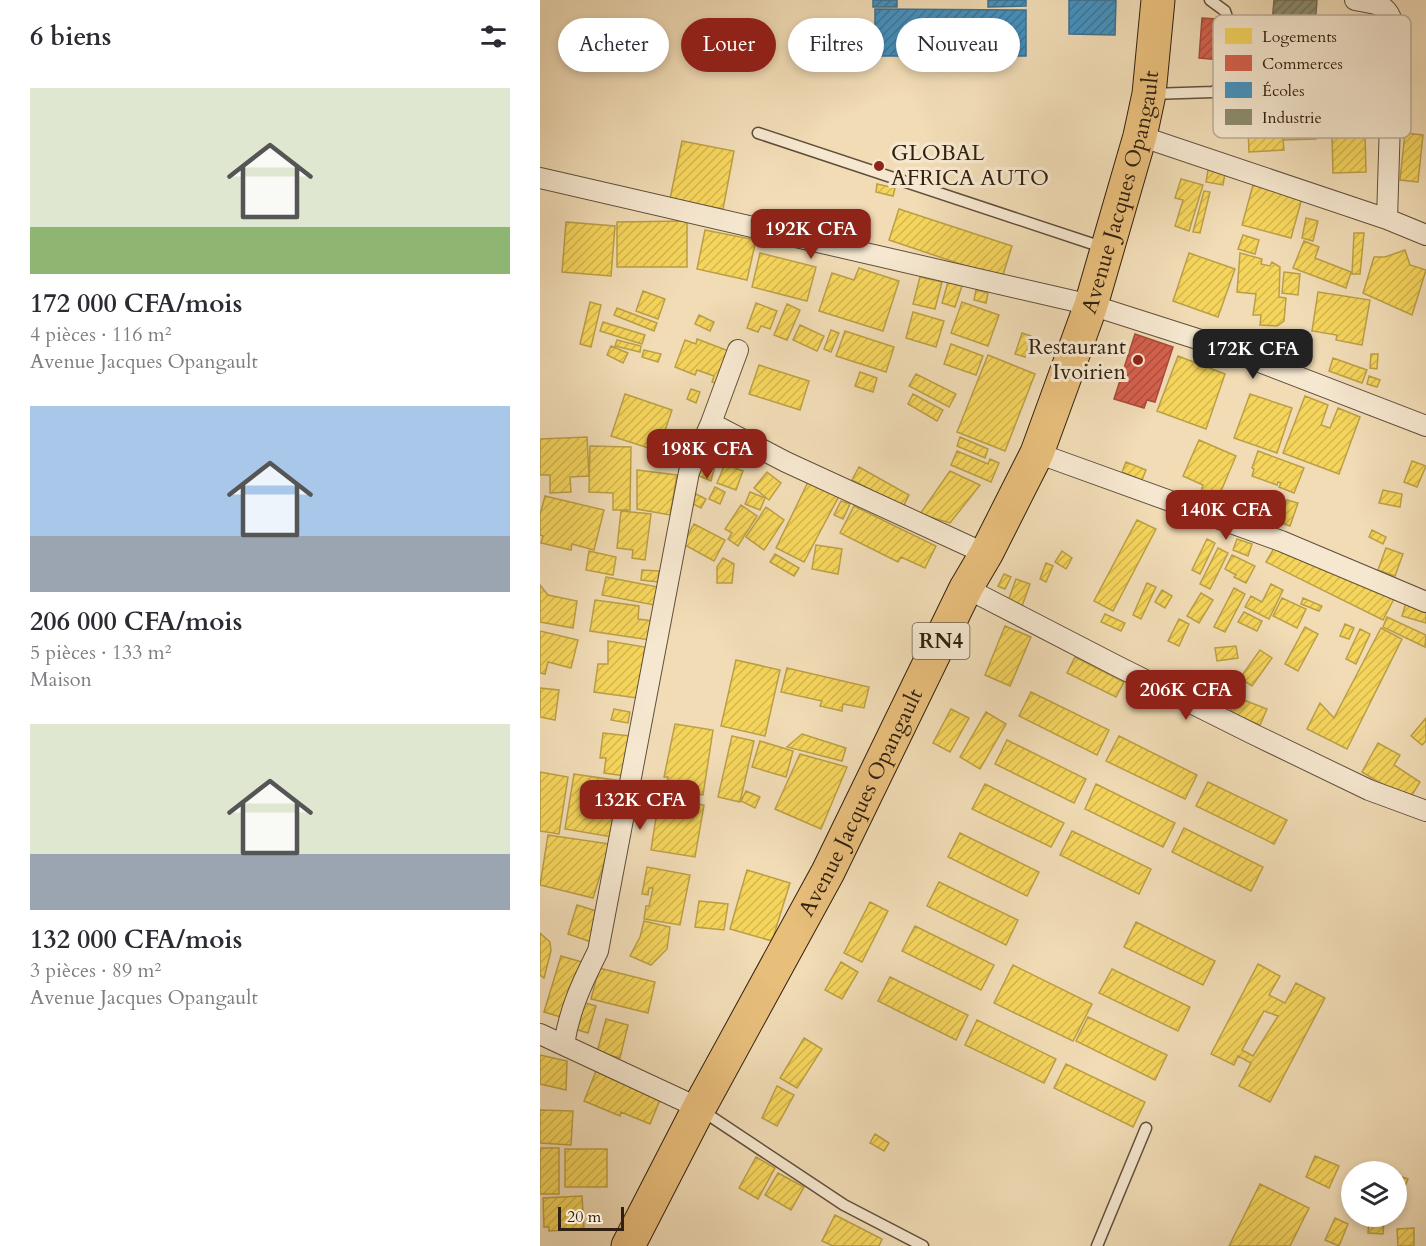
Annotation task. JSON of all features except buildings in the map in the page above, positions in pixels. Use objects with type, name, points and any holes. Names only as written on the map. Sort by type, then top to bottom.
[{"type":"highway","name":"Avenue Jacques Opangault","points":[[628,1246],[699,1108],[828,872],[966,588],[987,554],[1037,453],[1091,305],[1140,136],[1149,94],[1158,0]]},
{"type":"street","points":[[1355,0],[1383,6],[1391,15]]},
{"type":"street","points":[[1140,136],[1387,219],[1426,235]]},
{"type":"street","points":[[1387,219],[1389,138]]},
{"type":"street","points":[[540,178],[1091,305],[1210,343],[1426,426]]},
{"type":"street","points":[[564,1044],[568,1018],[576,994],[598,951],[689,472],[711,423],[738,350]]},
{"type":"street","points":[[711,423],[786,462],[987,554]]},
{"type":"street","points":[[1037,453],[1281,541],[1426,602]]},
{"type":"street","points":[[966,588],[1274,745],[1369,790],[1426,811]]},
{"type":"street","points":[[540,1034],[699,1108]]},
{"type":"lane","points":[[1210,0],[1225,11],[1226,15]]},
{"type":"lane","points":[[1149,94],[1213,92]]},
{"type":"lane","points":[[758,133],[1107,249]]},
{"type":"lane","points":[[699,1108],[844,1205],[923,1246]]},
{"type":"lane","points":[[1097,1246],[1146,1128]]},
{"type":"place","name":"GLOBAL AFRICA AUTO","points":[[879,166]]},
{"type":"place","name":"Restaurant Ivoirien","points":[[1138,360]]}]
